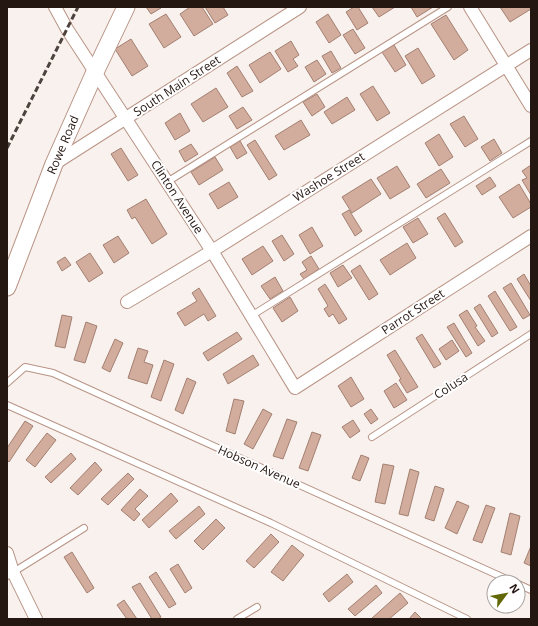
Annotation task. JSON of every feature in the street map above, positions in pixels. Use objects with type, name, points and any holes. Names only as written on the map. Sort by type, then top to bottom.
[{"type":"main road","name":"Rowe Road","points":[[7,287],[54,164],[126,7]]},
{"type":"street","name":"Clinton Avenue","points":[[55,7],[67,29],[212,251],[295,388]]},
{"type":"street","name":"South Main Street","points":[[54,164],[300,7]]},
{"type":"street","points":[[470,7],[531,106]]},
{"type":"street","name":"Washoe Street","points":[[127,302],[212,251],[531,50]]},
{"type":"street","name":"Parrot Street","points":[[295,388],[531,236]]},
{"type":"street","points":[[7,553],[10,574],[36,619]]},
{"type":"lane","points":[[167,182],[448,7]]},
{"type":"lane","points":[[251,316],[531,142]]},
{"type":"lane","name":"Colusa","points":[[372,437],[531,334]]},
{"type":"lane","name":"Hobson Avenue","points":[[7,384],[25,367],[53,373],[495,574]]},
{"type":"lane","points":[[7,405],[271,523],[467,619]]},
{"type":"lane","points":[[10,574],[84,528]]},
{"type":"lane","points":[[237,619],[257,607]]},
{"type":"building","points":[[146,7],[160,7],[161,8],[151,14]]},
{"type":"building","points":[[190,7],[202,7],[213,24],[194,36],[180,14]]},
{"type":"building","points":[[205,7],[223,7],[228,15],[215,23]]},
{"type":"building","points":[[354,7],[358,7],[368,23],[357,30],[346,12]]},
{"type":"building","points":[[372,7],[395,7],[379,17]]},
{"type":"building","points":[[411,7],[433,7],[417,17]]},
{"type":"building","points":[[500,7],[531,7],[531,9],[510,22]]},
{"type":"building","points":[[166,14],[181,37],[164,48],[149,24]]},
{"type":"building","points":[[328,14],[341,35],[329,43],[316,22]]},
{"type":"building","points":[[446,15],[468,50],[454,60],[431,24]]},
{"type":"building","points":[[353,29],[365,48],[355,54],[343,35]]},
{"type":"building","points":[[131,39],[148,66],[132,76],[115,49]]},
{"type":"building","points":[[291,41],[299,55],[293,59],[298,66],[288,72],[275,51]]},
{"type":"building","points":[[394,45],[406,65],[395,72],[382,52]]},
{"type":"building","points":[[418,48],[435,76],[422,84],[405,56]]},
{"type":"building","points":[[331,51],[341,68],[332,73],[322,56]]},
{"type":"building","points":[[270,52],[281,69],[260,83],[249,65]]},
{"type":"building","points":[[317,60],[326,74],[314,82],[305,67]]},
{"type":"building","points":[[237,66],[253,91],[242,97],[227,73]]},
{"type":"building","points":[[373,86],[390,113],[377,121],[360,94]]},
{"type":"building","points":[[216,88],[228,107],[203,122],[191,104]]},
{"type":"building","points":[[317,94],[325,107],[312,116],[303,102]]},
{"type":"building","points":[[347,97],[355,110],[332,124],[324,112]]},
{"type":"building","points":[[243,107],[252,120],[237,129],[229,116]]},
{"type":"building","points":[[180,113],[190,131],[175,140],[165,123]]},
{"type":"building","points":[[464,116],[478,139],[465,147],[450,124]]},
{"type":"building","points":[[301,120],[310,135],[284,150],[275,136]]},
{"type":"building","points":[[439,134],[453,157],[439,166],[425,143]]},
{"type":"building","points":[[494,139],[502,153],[490,161],[481,147]]},
{"type":"building","points":[[255,140],[277,175],[269,180],[247,145]]},
{"type":"building","points":[[240,141],[247,153],[237,159],[230,147]]},
{"type":"building","points":[[191,144],[198,154],[185,162],[179,151]]},
{"type":"building","points":[[121,148],[138,175],[128,181],[111,154]]},
{"type":"building","points":[[215,157],[223,170],[199,185],[191,172]]},
{"type":"building","points":[[531,165],[531,195],[522,180],[527,178],[522,171]]},
{"type":"building","points":[[397,166],[410,187],[390,199],[377,178]]},
{"type":"building","points":[[441,169],[450,183],[426,198],[417,184]]},
{"type":"building","points":[[490,177],[496,186],[482,195],[476,186]]},
{"type":"building","points":[[371,179],[381,194],[352,213],[342,197]]},
{"type":"building","points":[[229,182],[238,197],[218,209],[209,194]]},
{"type":"building","points":[[519,184],[531,204],[531,207],[513,218],[499,197]]},
{"type":"building","points":[[146,199],[167,234],[152,244],[135,217],[132,219],[127,210]]},
{"type":"building","points":[[349,210],[362,231],[355,236],[342,214]]},
{"type":"building","points":[[445,213],[463,242],[455,247],[437,218]]},
{"type":"building","points":[[418,218],[428,234],[413,243],[403,227]]},
{"type":"building","points":[[312,227],[323,246],[310,254],[299,235]]},
{"type":"building","points":[[282,235],[294,254],[284,261],[272,241]]},
{"type":"building","points":[[118,236],[129,253],[114,263],[103,245]]},
{"type":"building","points":[[407,243],[416,258],[390,275],[380,260]]},
{"type":"building","points":[[263,246],[273,261],[252,275],[242,259]]},
{"type":"building","points":[[90,253],[103,273],[89,282],[76,262]]},
{"type":"building","points":[[311,256],[319,269],[304,279],[300,274],[307,270],[302,262]]},
{"type":"building","points":[[65,257],[71,265],[62,271],[57,262]]},
{"type":"building","points":[[343,265],[352,278],[338,287],[330,273]]},
{"type":"building","points":[[360,265],[378,294],[369,300],[351,271]]},
{"type":"building","points":[[524,274],[531,286],[531,301],[517,279]]},
{"type":"building","points":[[275,277],[283,291],[270,299],[261,286]]},
{"type":"building","points":[[511,283],[530,315],[523,319],[503,288]]},
{"type":"building","points":[[325,284],[347,319],[339,324],[333,314],[329,317],[324,309],[328,306],[318,289]]},
{"type":"building","points":[[199,288],[216,316],[208,321],[204,314],[185,326],[177,313],[197,301],[192,293]]},
{"type":"building","points":[[495,291],[517,327],[510,331],[488,296]]},
{"type":"building","points":[[290,297],[298,311],[282,322],[273,308]]},
{"type":"building","points":[[480,304],[498,333],[492,337],[474,308]]},
{"type":"building","points":[[467,310],[477,326],[475,327],[485,341],[478,346],[459,315]]},
{"type":"building","points":[[62,315],[72,317],[65,348],[55,346]]},
{"type":"building","points":[[86,322],[97,326],[85,363],[74,360]]},
{"type":"building","points":[[454,323],[472,353],[466,357],[447,327]]},
{"type":"building","points":[[237,332],[242,339],[208,361],[203,353]]},
{"type":"building","points":[[422,334],[441,364],[434,368],[416,338]]},
{"type":"building","points":[[115,339],[123,343],[110,372],[102,368]]},
{"type":"building","points":[[452,340],[459,351],[446,360],[439,349]]},
{"type":"building","points":[[138,348],[148,351],[144,362],[153,365],[147,384],[128,378]]},
{"type":"building","points":[[395,350],[418,387],[407,393],[399,380],[401,379],[387,355]]},
{"type":"building","points":[[253,355],[259,365],[228,384],[223,374]]},
{"type":"building","points":[[164,360],[174,364],[161,401],[151,397]]},
{"type":"building","points":[[351,377],[364,399],[351,407],[338,386]]},
{"type":"building","points":[[187,378],[196,382],[183,414],[175,410]]},
{"type":"building","points":[[396,383],[407,400],[394,408],[384,391]]},
{"type":"building","points":[[234,399],[244,401],[235,434],[226,431]]},
{"type":"building","points":[[263,409],[272,414],[253,449],[244,444]]},
{"type":"building","points":[[371,409],[378,419],[371,424],[364,414]]},
{"type":"building","points":[[287,419],[297,422],[283,459],[273,456]]},
{"type":"building","points":[[353,420],[360,431],[350,438],[342,427]]},
{"type":"building","points":[[25,421],[33,426],[9,462],[7,460],[7,448]]},
{"type":"building","points":[[312,432],[321,435],[308,471],[299,468]]},
{"type":"building","points":[[47,433],[56,440],[35,467],[26,460]]},
{"type":"building","points":[[71,453],[76,459],[51,483],[45,477]]},
{"type":"building","points":[[361,455],[369,458],[360,481],[352,478]]},
{"type":"building","points":[[95,462],[102,470],[78,495],[70,488]]},
{"type":"building","points":[[383,464],[394,466],[385,504],[375,502]]},
{"type":"building","points":[[410,469],[419,472],[408,516],[399,514]]},
{"type":"building","points":[[128,473],[134,479],[108,505],[101,499]]},
{"type":"building","points":[[435,486],[444,489],[434,521],[425,518]]},
{"type":"building","points":[[140,489],[148,496],[135,509],[140,514],[134,521],[121,510]]},
{"type":"building","points":[[171,493],[178,501],[149,528],[142,520]]},
{"type":"building","points":[[457,501],[469,506],[457,534],[445,528]]},
{"type":"building","points":[[486,505],[495,508],[482,543],[473,540]]},
{"type":"building","points":[[199,506],[205,514],[176,539],[169,531]]},
{"type":"building","points":[[510,513],[520,516],[511,555],[501,552]]},
{"type":"building","points":[[216,519],[225,528],[203,550],[194,541]]},
{"type":"building","points":[[271,534],[279,542],[254,568],[246,561]]},
{"type":"building","points":[[292,545],[304,555],[283,581],[271,572]]},
{"type":"building","points":[[531,546],[531,566],[524,563]]},
{"type":"building","points":[[72,552],[94,588],[87,593],[64,557]]},
{"type":"building","points":[[178,564],[192,588],[185,593],[170,569]]},
{"type":"building","points":[[156,572],[176,604],[169,608],[149,577]]},
{"type":"building","points":[[347,574],[353,582],[329,602],[323,594]]},
{"type":"building","points":[[140,583],[161,617],[158,619],[152,619],[132,587]]},
{"type":"building","points":[[376,585],[382,593],[355,616],[348,609]]},
{"type":"building","points":[[400,593],[408,603],[389,619],[371,619]]},
{"type":"building","points":[[124,600],[137,619],[127,619],[117,605]]},
{"type":"building","points":[[415,612],[422,619],[409,619]]},
{"type":"railway","points":[[7,148],[78,7]]}]
